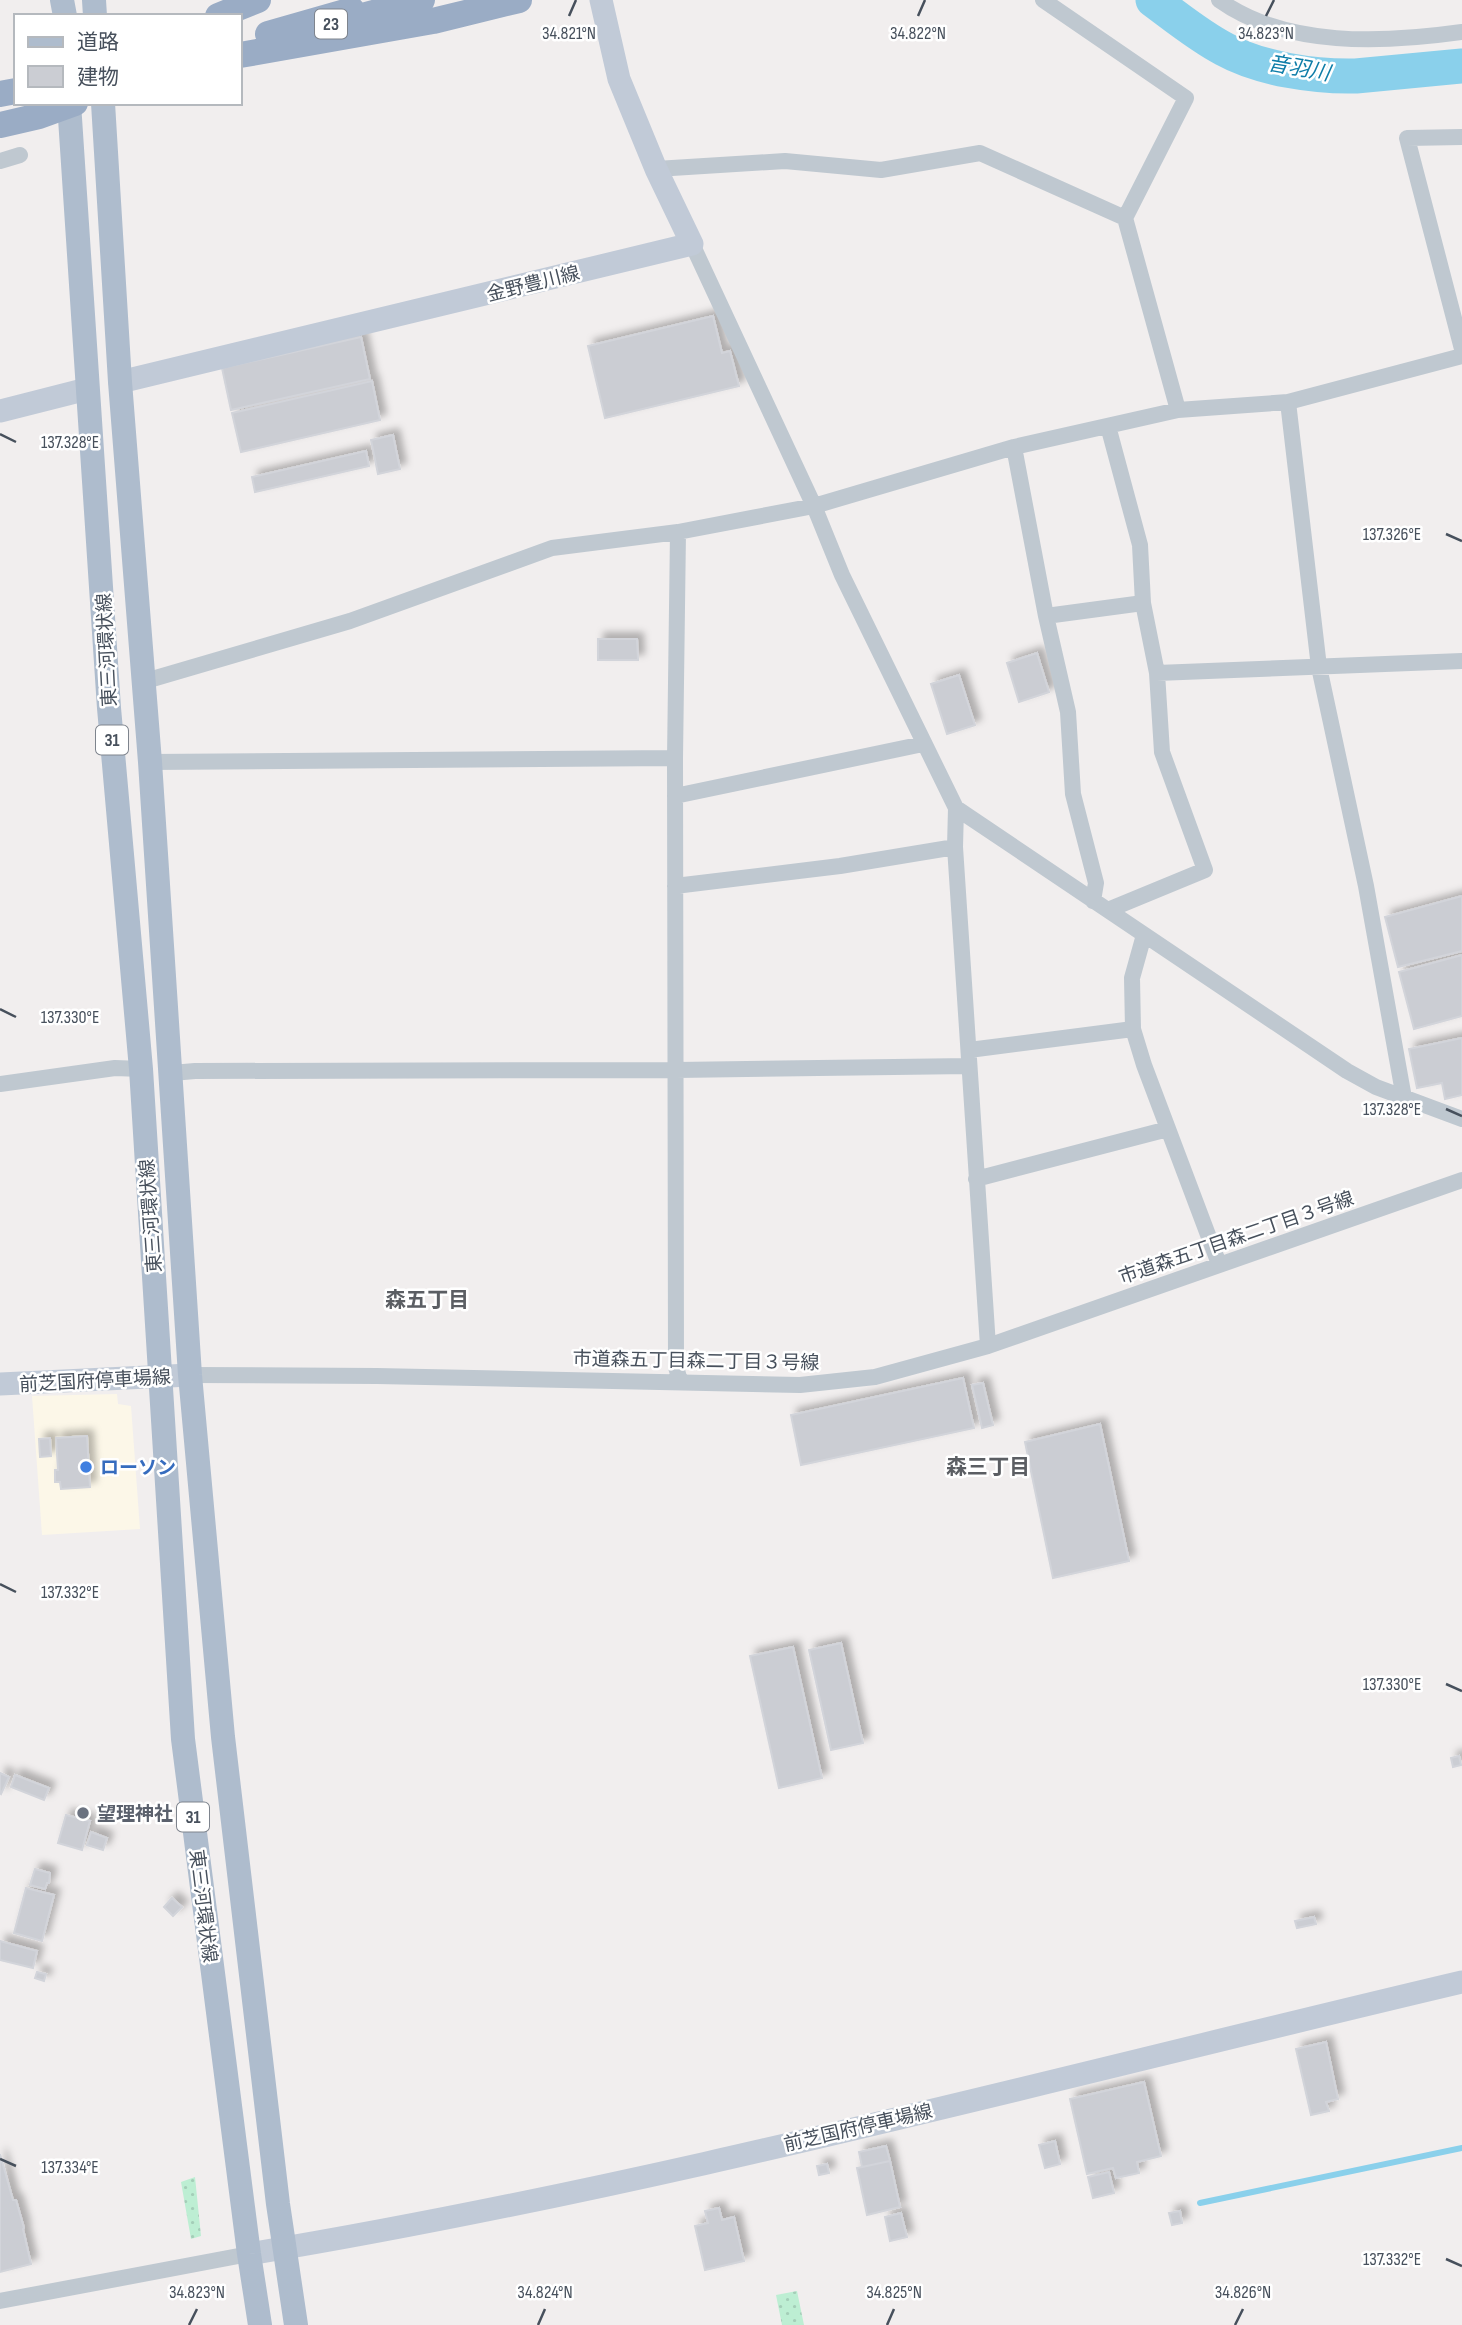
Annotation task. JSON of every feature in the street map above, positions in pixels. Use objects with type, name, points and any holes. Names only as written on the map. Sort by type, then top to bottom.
[{"type":"highway","points":[[223,14],[258,0]]},
{"type":"highway","name":"23","points":[[242,41],[386,0]]},
{"type":"highway","name":"23","points":[[242,51],[422,0]]},
{"type":"highway","points":[[242,52],[433,21],[519,0]]},
{"type":"highway","points":[[0,110],[17,105]]},
{"type":"highway","points":[[0,122],[39,116],[66,105]]},
{"type":"main road","points":[[601,0],[620,79],[656,169],[692,244]]},
{"type":"main road","name":"東三河環状線","points":[[68,105],[101,556],[109,708],[141,1069],[183,1739],[260,2325]]},
{"type":"main road","name":"東三河環状線","points":[[103,105],[120,382],[172,1073],[190,1375],[223,1737],[296,2325]]},
{"type":"main road","name":"金野豊川線","points":[[120,382],[692,244]]},
{"type":"main road","points":[[0,411],[87,389]]},
{"type":"main road","name":"前芝国府停車場線","points":[[0,1384],[190,1375]]},
{"type":"main road","name":"前芝国府停車場線","points":[[249,2254],[551,2196],[844,2132],[1462,1982]]},
{"type":"street","points":[[1043,0],[1186,99],[1125,218],[1178,410]]},
{"type":"street","points":[[1219,0],[1239,14],[1276,27],[1318,35],[1363,40],[1417,38],[1462,32]]},
{"type":"street","points":[[1462,136],[1407,138],[1462,349]]},
{"type":"street","points":[[656,169],[785,160],[881,170],[980,153],[1125,218]]},
{"type":"street","points":[[0,161],[20,155]]},
{"type":"street","points":[[692,244],[814,506],[842,575],[956,808],[1347,1071],[1376,1087],[1462,1119]]},
{"type":"street","points":[[142,682],[350,621],[552,548],[678,533],[814,506],[1014,447],[1178,410],[1288,402],[1462,356]]},
{"type":"street","points":[[1288,402],[1319,667],[1366,886],[1404,1098]]},
{"type":"street","points":[[1108,426],[1140,545],[1143,603],[1157,673],[1163,752],[1205,870],[1108,910]]},
{"type":"street","points":[[1014,447],[1046,616],[1068,712],[1073,794],[1096,883],[1093,901]]},
{"type":"street","points":[[678,533],[675,758],[676,1367],[680,1381]]},
{"type":"street","points":[[1046,616],[1143,603]]},
{"type":"street","points":[[1157,673],[1462,661]]},
{"type":"street","points":[[675,796],[923,744]]},
{"type":"street","points":[[150,762],[675,758]]},
{"type":"street","points":[[956,808],[955,847],[988,1346]]},
{"type":"street","points":[[676,886],[840,866],[955,847]]},
{"type":"street","points":[[1144,935],[1132,978],[1133,1029],[1219,1264]]},
{"type":"street","points":[[172,1073],[677,1070],[969,1058],[1133,1029]]},
{"type":"street","points":[[0,1084],[115,1068],[141,1069]]},
{"type":"street","points":[[976,1179],[1168,1129]]},
{"type":"street","name":"市道森五丁目森二丁目３号線","points":[[190,1375],[800,1385],[846,1381],[910,1369],[988,1346],[1462,1180]]},
{"type":"street","points":[[0,2301],[249,2254]]},
{"type":"shaded area","name":"ローソン","points":[[117,1394],[118,1404],[131,1406],[140,1529],[42,1535],[32,1396]]},
{"type":"green space","points":[[195,2177],[201,2236],[191,2239],[181,2182]]},
{"type":"green space","points":[[797,2291],[804,2325],[782,2325],[776,2295]]},
{"type":"building","points":[[713,316],[722,353],[730,351],[739,386],[605,418],[588,346]]},
{"type":"building","points":[[361,337],[370,379],[231,410],[222,368]]},
{"type":"building","points":[[372,381],[380,420],[241,452],[232,413]]},
{"type":"building","points":[[393,435],[400,469],[378,474],[371,440]]},
{"type":"building","points":[[366,451],[369,466],[255,492],[252,477]]},
{"type":"building","points":[[598,639],[637,639],[638,660],[598,660]]},
{"type":"building","points":[[1037,653],[1049,692],[1019,702],[1007,663]]},
{"type":"building","points":[[959,675],[975,725],[947,734],[931,684]]},
{"type":"building","points":[[1462,896],[1462,951],[1398,967],[1385,917]]},
{"type":"building","points":[[1462,955],[1462,1016],[1414,1029],[1399,972]]},
{"type":"building","points":[[1462,1038],[1462,1095],[1445,1099],[1442,1083],[1417,1088],[1409,1049]]},
{"type":"building","points":[[963,1378],[974,1428],[801,1465],[791,1415]]},
{"type":"building","points":[[983,1383],[993,1425],[982,1428],[972,1385]]},
{"type":"building","points":[[1100,1424],[1129,1561],[1053,1578],[1025,1442]]},
{"type":"building","points":[[87,1436],[90,1487],[61,1489],[60,1482],[55,1482],[55,1470],[58,1470],[56,1438]]},
{"type":"building","points":[[50,1438],[51,1456],[40,1457],[39,1439]]},
{"type":"building","points":[[841,1643],[863,1743],[831,1750],[809,1650]]},
{"type":"building","points":[[793,1647],[822,1778],[779,1788],[750,1656]]},
{"type":"building","points":[[1459,1756],[1461,1765],[1453,1767],[1451,1758]]},
{"type":"building","points":[[0,1773],[9,1777],[1,1794],[0,1793]]},
{"type":"building","points":[[15,1775],[49,1788],[44,1800],[11,1787]]},
{"type":"building","points":[[66,1815],[90,1821],[82,1850],[58,1843]]},
{"type":"building","points":[[91,1832],[107,1838],[103,1850],[87,1845]]},
{"type":"building","points":[[35,1869],[50,1873],[45,1889],[30,1885]]},
{"type":"building","points":[[26,1888],[54,1895],[42,1941],[14,1933]]},
{"type":"building","points":[[172,1898],[182,1907],[173,1916],[164,1907]]},
{"type":"building","points":[[1314,1917],[1316,1924],[1297,1928],[1295,1921]]},
{"type":"building","points":[[0,1941],[37,1951],[33,1968],[0,1960]]},
{"type":"building","points":[[37,1972],[46,1974],[44,1981],[35,1978]]},
{"type":"building","points":[[1326,2042],[1338,2099],[1326,2102],[1329,2111],[1311,2115],[1296,2049]]},
{"type":"building","points":[[1144,2082],[1161,2156],[1137,2162],[1139,2173],[1116,2178],[1113,2168],[1087,2174],[1070,2099]]},
{"type":"building","points":[[1055,2141],[1060,2164],[1045,2168],[1039,2145]]},
{"type":"building","points":[[886,2146],[890,2161],[862,2167],[859,2152]]},
{"type":"building","points":[[0,2154],[24,2228],[31,2264],[0,2272]]},
{"type":"building","points":[[890,2161],[900,2207],[867,2215],[857,2168]]},
{"type":"building","points":[[827,2164],[829,2173],[819,2175],[817,2166]]},
{"type":"building","points":[[1109,2172],[1114,2193],[1093,2198],[1088,2177]]},
{"type":"building","points":[[719,2208],[722,2220],[734,2217],[744,2261],[705,2270],[695,2226],[708,2223],[705,2211]]},
{"type":"building","points":[[1180,2211],[1182,2223],[1172,2225],[1169,2213]]},
{"type":"building","points":[[901,2213],[907,2237],[890,2241],[885,2217]]},
{"type":"waterway","name":"音羽川","points":[[1153,0],[1224,49],[1271,67],[1323,75],[1356,76],[1462,66]]},
{"type":"waterway","points":[[1200,2203],[1462,2148]]},
{"type":"place","name":"ローソン","points":[[86,1467]]},
{"type":"place","name":"望理神社","points":[[83,1813]]},
{"type":"district","name":"森五丁目","points":[[427,1300]]},
{"type":"district","name":"森三丁目","points":[[988,1467]]}]
